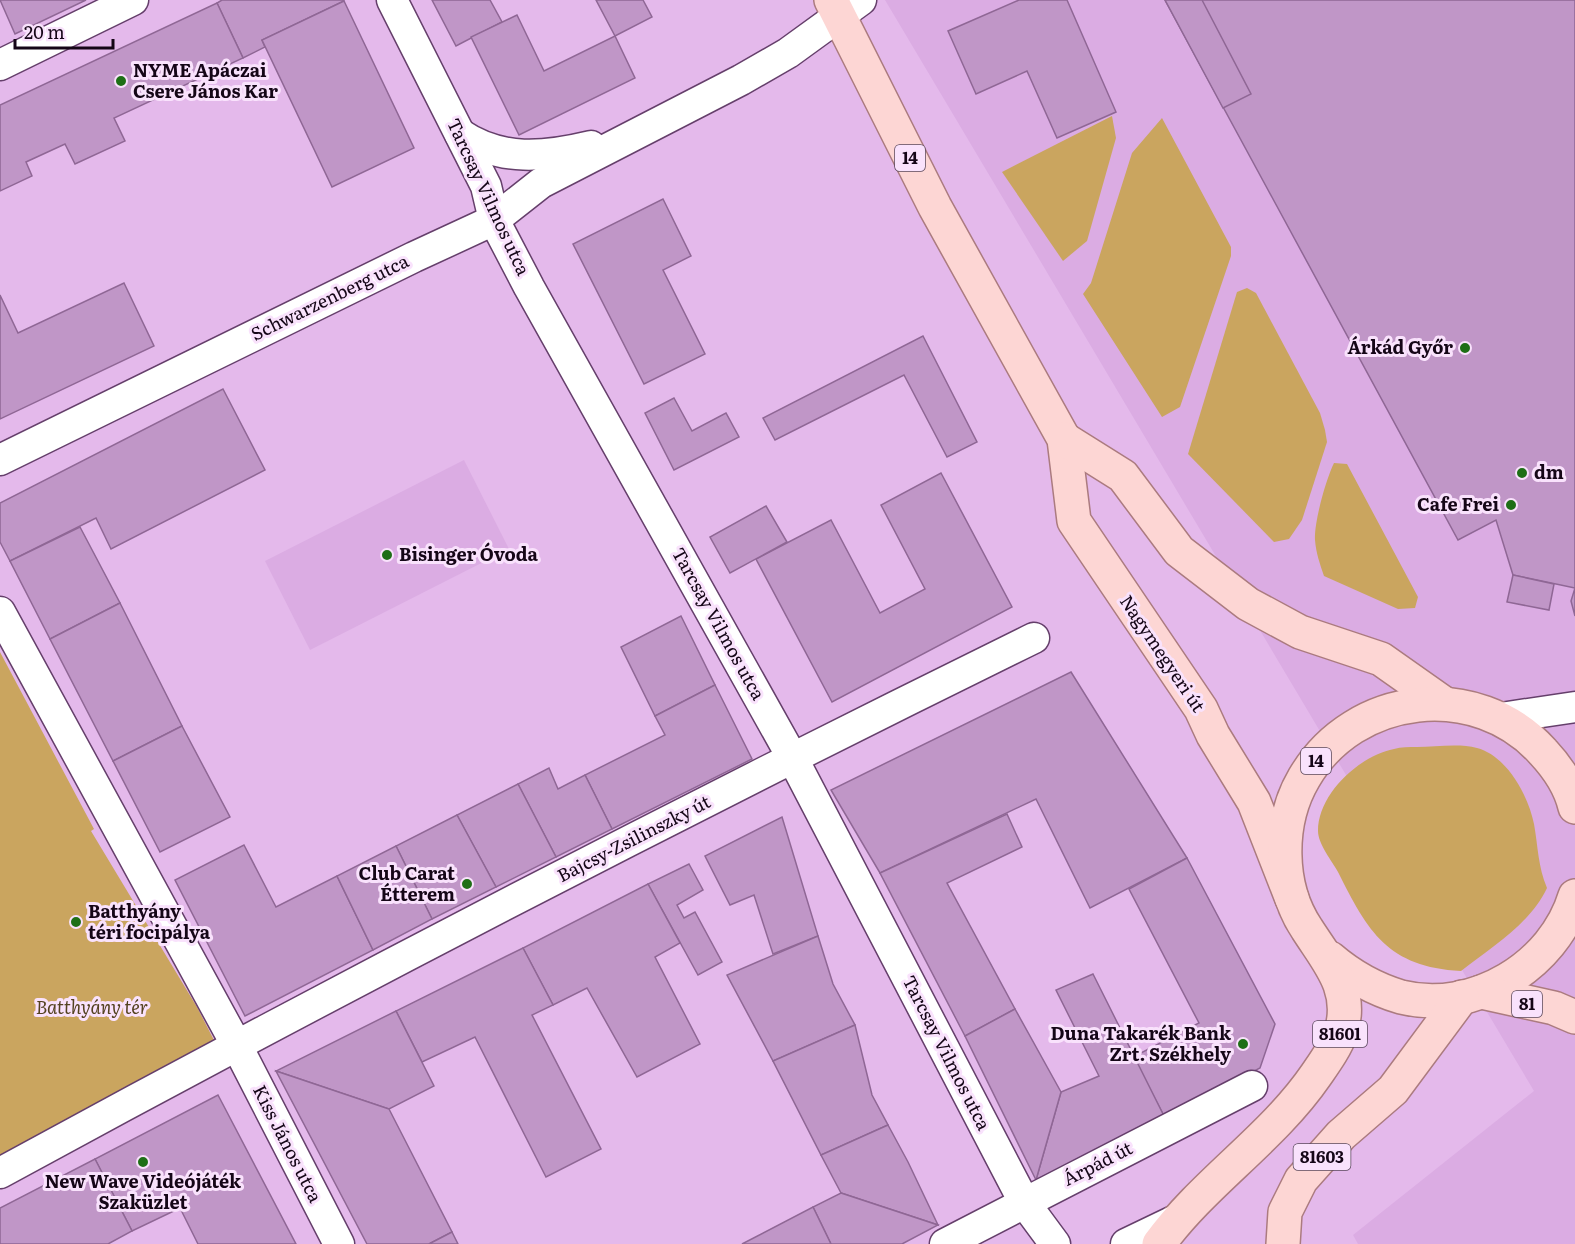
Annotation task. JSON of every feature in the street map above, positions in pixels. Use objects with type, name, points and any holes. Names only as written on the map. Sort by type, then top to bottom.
[{"type":"main road","name":"Nagymegyeri út","points":[[844,6],[940,218],[1064,439],[1074,520],[1201,709],[1213,735],[1254,802],[1292,898]]},
{"type":"main road","name":"Nagymegyeri út","points":[[1064,439],[1123,476],[1179,550],[1248,604],[1300,632],[1381,659],[1442,702]]},
{"type":"main road","name":"14","points":[[1575,807],[1556,766],[1531,738],[1501,718],[1472,707],[1442,702],[1400,706],[1362,720],[1328,745],[1303,778],[1288,816],[1284,858],[1292,898],[1306,928],[1326,955],[1349,974],[1375,988],[1403,997],[1433,1000],[1472,995],[1510,979],[1535,961],[1556,937],[1575,896]]},
{"type":"main road","name":"81601","points":[[1167,1232],[1296,1105],[1328,1058],[1341,1031],[1344,993],[1326,955]]},
{"type":"main road","name":"81","points":[[1472,995],[1554,1008],[1575,1017]]},
{"type":"main road","name":"81603","points":[[1283,1244],[1285,1212],[1301,1180],[1341,1136],[1393,1090],[1472,995]]},
{"type":"street","points":[[0,65],[133,0]]},
{"type":"street","name":"Tarcsay Vilmos utca","points":[[392,0],[486,186],[494,220],[792,757],[1024,1202],[1057,1240]]},
{"type":"street","name":"Schwarzenberg utca","points":[[0,460],[494,220],[540,183],[779,58],[844,6]]},
{"type":"street","name":"Schwarzenberg utca","points":[[460,134],[474,144],[498,152],[543,155],[607,141],[654,125]]},
{"type":"street","points":[[0,612],[236,1044],[0,1173]]},
{"type":"street","name":"Bajcsy-Zsilinszky út","points":[[236,1044],[792,757],[1034,638]]},
{"type":"street","points":[[1501,718],[1575,707]]},
{"type":"street","name":"Kiss János utca","points":[[236,1044],[339,1244]]},
{"type":"street","name":"Árpád út","points":[[945,1244],[1252,1086]]},
{"type":"street","points":[[1126,1244],[1167,1232]]},
{"type":"shaded area","points":[[885,0],[1575,0],[1575,1244],[1358,1244],[1353,1235],[1534,1091]]},
{"type":"shaded area","name":"Bisinger Óvoda","points":[[464,460],[509,549],[310,650],[265,561]]},
{"type":"green space","points":[[1112,116],[1116,138],[1087,241],[1063,261],[1002,172]]},
{"type":"green space","points":[[1162,118],[1231,247],[1231,256],[1180,407],[1162,417],[1083,294],[1091,283],[1132,153]]},
{"type":"green space","points":[[1247,288],[1256,293],[1320,413],[1327,442],[1302,520],[1289,539],[1274,542],[1188,454],[1237,292]]},
{"type":"green space","points":[[1334,463],[1347,464],[1418,597],[1415,608],[1398,609],[1324,576],[1316,549],[1315,532],[1321,501]]},
{"type":"green space","name":"Batthyány tér","points":[[0,652],[94,829],[91,831],[197,1007],[217,1046],[0,1159]]},
{"type":"green space","points":[[1455,745],[1488,752],[1507,768],[1514,778],[1531,813],[1540,864],[1547,888],[1531,913],[1520,924],[1461,971],[1436,968],[1415,962],[1398,954],[1383,942],[1360,912],[1323,847],[1318,831],[1320,817],[1333,791],[1355,768],[1367,760],[1399,748]]},
{"type":"building","points":[[0,0],[86,0],[15,34]]},
{"type":"building","points":[[222,0],[344,1],[262,40],[265,47],[243,58],[217,3]]},
{"type":"building","points":[[432,0],[490,0],[502,22],[456,46]]},
{"type":"building","points":[[596,0],[643,0],[652,17],[615,36]]},
{"type":"building","points":[[1019,0],[1067,0],[1116,112],[1057,138],[1027,71],[976,94],[948,31]]},
{"type":"building","name":"Árkád Győr","points":[[1165,0],[1575,0],[1575,588],[1513,575],[1496,520],[1458,540]]},
{"type":"building","points":[[1165,0],[1202,0],[1251,94],[1223,108]]},
{"type":"building","points":[[344,1],[414,148],[332,187],[262,40]]},
{"type":"building","name":"NYME Apáczai Csere János Kar","points":[[217,3],[243,58],[114,118],[125,141],[75,164],[65,144],[26,162],[32,176],[0,191],[0,105]]},
{"type":"building","points":[[517,15],[544,71],[615,36],[635,78],[519,135],[471,37]]},
{"type":"building","points":[[663,199],[691,256],[663,270],[705,354],[644,384],[573,244]]},
{"type":"building","points":[[124,283],[154,346],[0,419],[0,295],[18,333]]},
{"type":"building","points":[[923,336],[977,442],[947,457],[904,375],[775,440],[763,418]]},
{"type":"building","points":[[223,389],[265,470],[111,549],[96,518],[10,561],[0,542],[0,503]]},
{"type":"building","points":[[674,398],[692,431],[726,413],[739,437],[674,470],[645,413]]},
{"type":"building","points":[[941,473],[1012,607],[832,702],[756,559],[831,520],[880,613],[925,589],[881,505]]},
{"type":"building","points":[[766,506],[787,542],[730,573],[710,537]]},
{"type":"building","points":[[80,527],[120,603],[50,639],[10,561]]},
{"type":"building","points":[[1513,575],[1554,584],[1549,610],[1507,602]]},
{"type":"building","points":[[1575,588],[1575,616],[1571,601]]},
{"type":"building","points":[[120,603],[182,726],[113,761],[50,639]]},
{"type":"building","points":[[681,616],[715,685],[655,716],[621,647]]},
{"type":"building","points":[[1071,672],[1187,858],[1090,908],[1036,799],[880,873],[831,790]]},
{"type":"building","points":[[715,685],[752,759],[612,829],[585,775],[665,735],[655,716]]},
{"type":"building","points":[[182,726],[230,817],[160,852],[113,761]]},
{"type":"building","points":[[549,768],[558,789],[585,775],[612,829],[556,857],[518,784]]},
{"type":"building","points":[[518,784],[556,857],[496,887],[457,815]]},
{"type":"building","points":[[1007,814],[1022,847],[947,883],[1015,1009],[965,1036],[880,873]]},
{"type":"building","points":[[457,815],[496,887],[432,919],[396,846]]},
{"type":"building","points":[[782,817],[818,936],[773,954],[754,895],[730,905],[705,856]]},
{"type":"building","points":[[244,845],[276,907],[337,876],[373,950],[245,1016],[175,880]]},
{"type":"building","points":[[396,846],[432,919],[373,950],[337,876]]},
{"type":"building","points":[[1187,858],[1275,1024],[1260,1068],[1165,1118],[1133,1057],[1199,1023],[1129,889]]},
{"type":"building","points":[[689,864],[703,890],[677,905],[684,918],[695,912],[722,962],[698,975],[648,884]]},
{"type":"building","points":[[648,884],[680,943],[655,957],[700,1044],[637,1077],[587,988],[553,1005],[523,948]]},
{"type":"building","points":[[818,936],[833,984],[855,1025],[773,1061],[727,975]]},
{"type":"building","points":[[523,948],[553,1005],[532,1015],[601,1149],[546,1177],[475,1037],[422,1062],[396,1011]]},
{"type":"building","points":[[1093,974],[1165,1118],[1036,1180],[1061,1092],[1099,1076],[1056,990]]},
{"type":"building","points":[[1015,1009],[1061,1092],[1036,1180],[965,1036]]},
{"type":"building","points":[[396,1011],[434,1086],[389,1109],[276,1071]]},
{"type":"building","points":[[855,1025],[872,1095],[888,1125],[821,1155],[773,1061]]},
{"type":"building","points":[[276,1071],[389,1109],[452,1232],[429,1244],[367,1244]]},
{"type":"building","points":[[218,1095],[296,1244],[198,1244],[180,1208],[132,1231],[95,1159]]},
{"type":"building","points":[[888,1125],[938,1225],[841,1193],[821,1155]]},
{"type":"building","points":[[95,1159],[132,1231],[108,1244],[0,1244],[0,1208]]},
{"type":"building","points":[[841,1193],[938,1225],[902,1244],[831,1244],[813,1207]]},
{"type":"building","points":[[813,1207],[831,1244],[742,1244]]},
{"type":"building","points":[[452,1232],[458,1244],[429,1244]]},
{"type":"place","name":"NYME Apáczai Csere János Kar","points":[[121,81]]},
{"type":"place","name":"Árkád Győr","points":[[1465,348]]},
{"type":"place","name":"dm","points":[[1522,473]]},
{"type":"place","name":"Cafe Frei","points":[[1511,505]]},
{"type":"place","name":"Bisinger Óvoda","points":[[387,555]]},
{"type":"place","name":"Club Carat Étterem","points":[[467,884]]},
{"type":"place","name":"Batthyány téri focipálya","points":[[76,922]]},
{"type":"place","name":"Duna Takarék Bank Zrt. Székhely","points":[[1243,1044]]},
{"type":"place","name":"New Wave Videójáték Szaküzlet","points":[[143,1162]]}]
